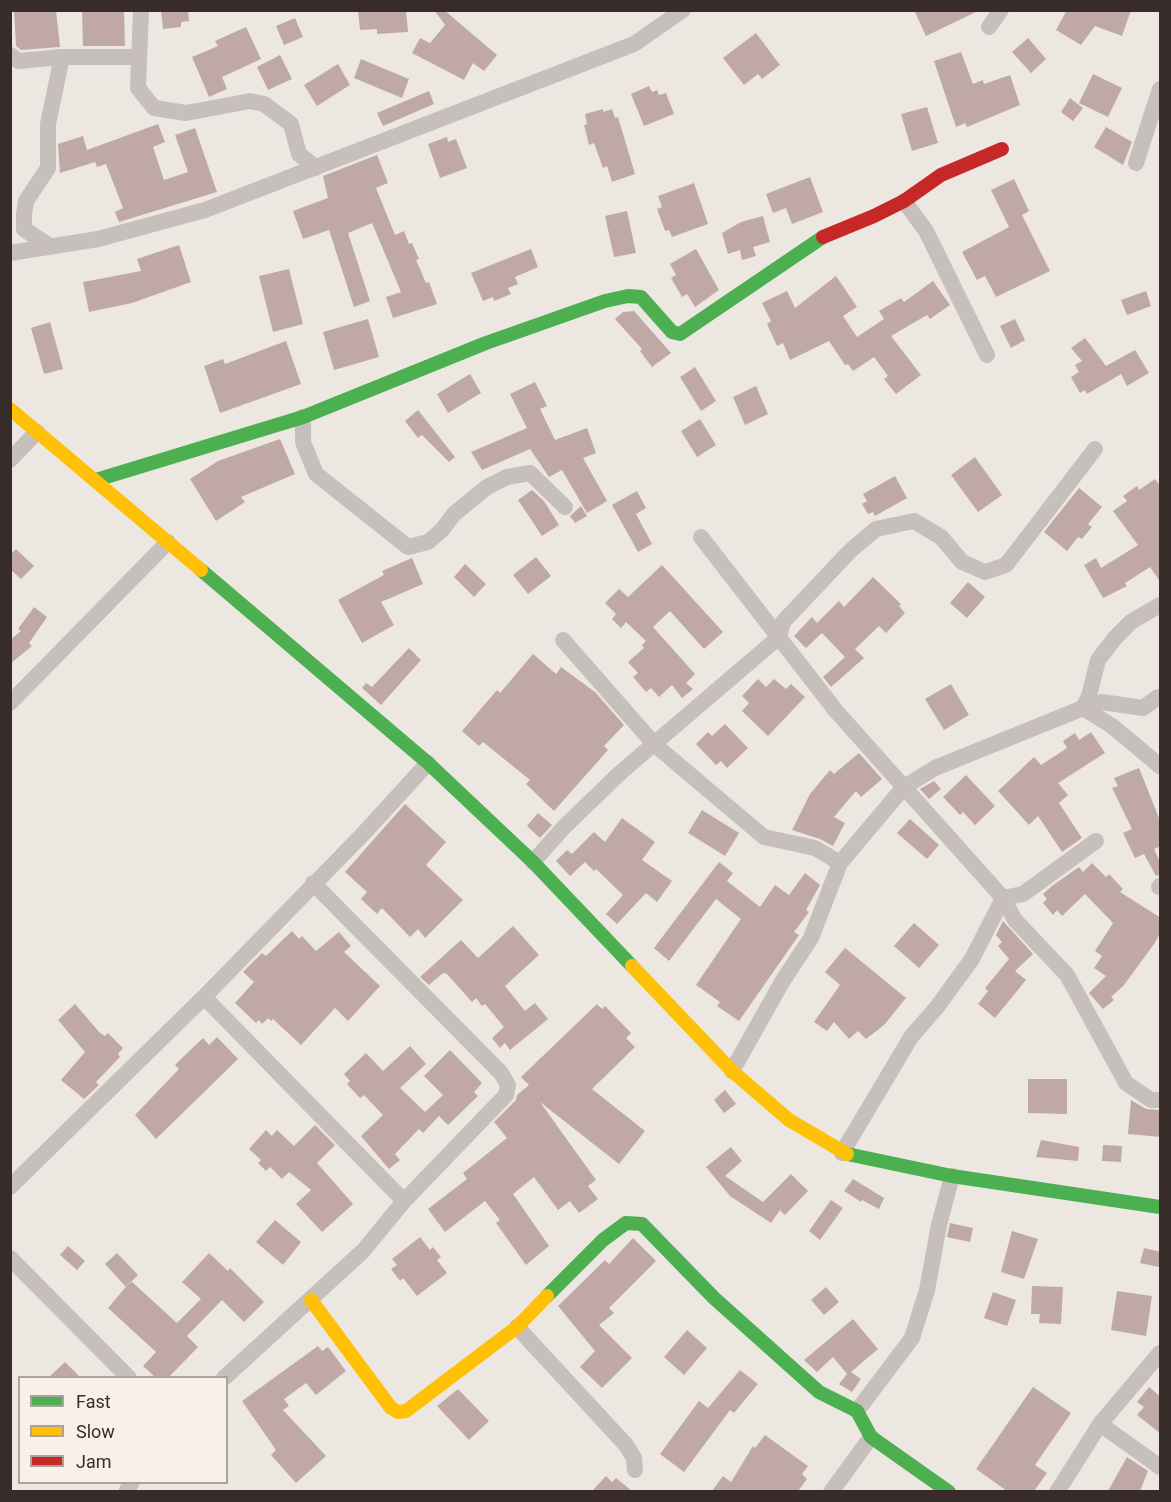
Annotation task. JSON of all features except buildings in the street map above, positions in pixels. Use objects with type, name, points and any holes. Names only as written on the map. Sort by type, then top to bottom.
[{"type":"street","points":[[141,10],[138,88],[154,108],[186,113],[250,101],[264,104],[291,124],[299,154],[316,168]]},
{"type":"street","points":[[10,253],[149,227],[205,210],[634,44],[683,10]]},
{"type":"street","points":[[989,27],[1001,10]]},
{"type":"street","points":[[10,55],[19,61],[62,57],[138,57]]},
{"type":"street","points":[[51,246],[24,229],[24,215],[26,201],[48,168],[48,124],[62,57]]},
{"type":"street","points":[[1136,163],[1161,89]]},
{"type":"street","points":[[96,480],[303,417],[358,397],[486,343],[605,301],[628,296],[640,297],[672,332],[680,334],[824,236],[904,201],[941,175],[1002,149]]},
{"type":"street","points":[[904,201],[926,231],[987,355]]},
{"type":"street","points":[[10,408],[428,763],[533,862],[732,1071],[789,1120],[843,1153],[952,1176],[1161,1207]]},
{"type":"street","points":[[303,417],[303,442],[316,474],[408,547],[428,542],[454,514],[487,487],[507,477],[531,473],[565,507]]},
{"type":"street","points":[[10,460],[37,432]]},
{"type":"street","points":[[533,862],[572,819],[620,773],[779,636],[783,622],[850,551],[876,528],[914,521],[941,537],[962,562],[985,572],[1006,565],[1095,449]]},
{"type":"street","points":[[701,537],[837,711],[1002,898],[1015,920],[1067,975],[1126,1083],[1151,1100],[1161,1100]]},
{"type":"street","points":[[10,703],[168,542]]},
{"type":"street","points":[[1083,708],[1089,696],[1098,660],[1132,621],[1161,605]]},
{"type":"street","points":[[563,640],[655,745],[764,837],[815,848],[840,864]]},
{"type":"street","points":[[732,1071],[782,982],[811,938],[840,864],[904,787],[935,768],[1083,708],[1102,702],[1143,708],[1158,697]]},
{"type":"street","points":[[1083,708],[1113,726],[1161,766]]},
{"type":"street","points":[[10,1187],[204,997],[428,763]]},
{"type":"street","points":[[1002,898],[1023,894],[1096,841]]},
{"type":"street","points":[[225,1376],[363,1251],[404,1201],[506,1095],[508,1085],[501,1073],[313,883]]},
{"type":"street","points":[[843,1153],[910,1037],[937,1007],[972,959],[1002,898]]},
{"type":"street","points":[[204,997],[404,1201]]},
{"type":"street","points":[[857,1411],[912,1338],[927,1290],[939,1225],[952,1176]]},
{"type":"street","points":[[311,1300],[391,1408],[398,1412],[406,1411],[517,1327],[603,1240],[626,1223],[642,1224],[714,1298],[819,1392],[857,1411],[871,1437],[949,1491]]},
{"type":"street","points":[[10,1258],[128,1376]]},
{"type":"street","points":[[517,1327],[626,1445],[634,1458],[635,1470]]},
{"type":"street","points":[[1058,1491],[1101,1424],[1161,1353]]},
{"type":"street","points":[[1101,1424],[1161,1467]]},
{"type":"street","points":[[831,1491],[871,1437]]},
{"type":"traffic: fast","points":[[96,480],[303,417],[486,343],[605,301],[628,296],[641,297],[672,332],[680,334],[823,237]]},
{"type":"traffic: fast","points":[[201,570],[428,763],[533,862],[632,966]]},
{"type":"traffic: fast","points":[[847,1154],[952,1176],[1160,1207]]},
{"type":"traffic: fast","points":[[547,1296],[603,1240],[626,1223],[642,1224],[714,1298],[819,1392],[857,1411],[871,1437],[949,1492]]},
{"type":"traffic: slow","points":[[10,409],[201,570]]},
{"type":"traffic: slow","points":[[632,966],[732,1071],[789,1120],[847,1154]]},
{"type":"traffic: slow","points":[[311,1300],[391,1408],[398,1412],[406,1411],[517,1327],[547,1296]]},
{"type":"traffic: jam","points":[[823,237],[874,216],[904,201],[941,175],[1002,149]]}]
